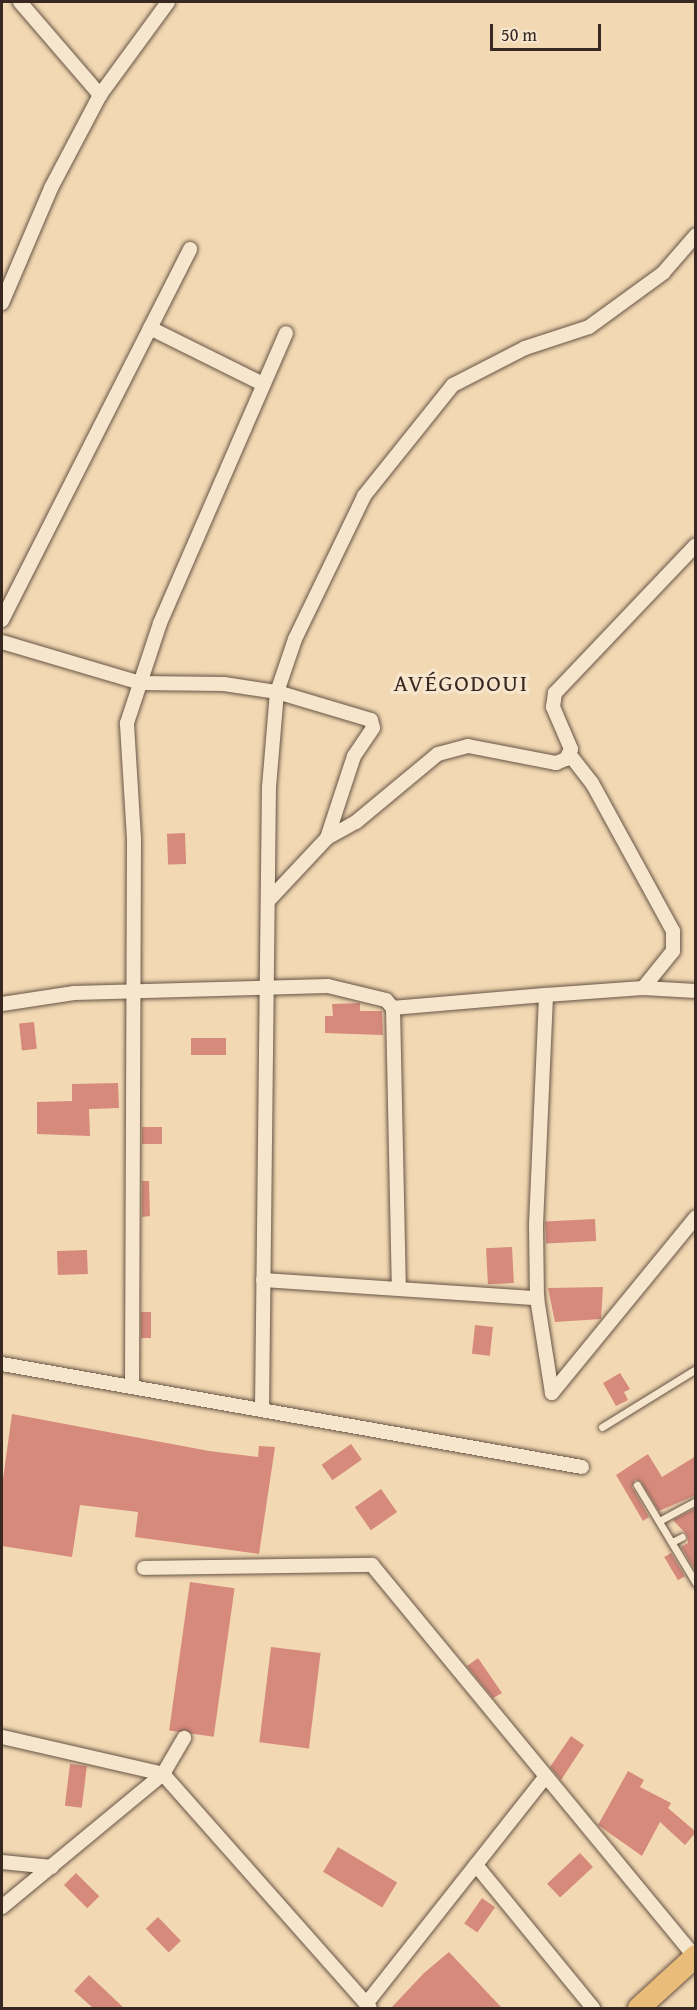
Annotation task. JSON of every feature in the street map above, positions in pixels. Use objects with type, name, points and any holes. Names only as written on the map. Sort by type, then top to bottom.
[{"type":"main road","points":[[639,2008],[695,1956]]},
{"type":"street","points":[[20,2],[100,95]]},
{"type":"street","points":[[2,303],[51,188],[100,95],[168,2]]},
{"type":"street","points":[[261,1410],[264,992],[269,900],[269,787],[277,692],[295,639],[364,496],[453,384],[525,348],[589,327],[663,273],[696,235]]},
{"type":"street","points":[[2,620],[189,249]]},
{"type":"street","points":[[150,328],[263,384]]},
{"type":"street","points":[[132,1387],[134,839],[127,723],[140,683],[286,333]]},
{"type":"street","points":[[644,988],[673,951],[673,931],[597,792],[570,755],[568,737],[553,707],[555,693],[696,545]]},
{"type":"street","points":[[2,642],[140,683],[182,679],[277,692],[373,724],[354,756],[327,838]]},
{"type":"street","points":[[269,900],[327,838],[356,822],[415,768],[454,747],[496,749],[556,763],[570,755]]},
{"type":"street","points":[[2,1004],[74,993],[264,992],[328,986],[376,995],[393,1008],[644,988],[696,991]]},
{"type":"street","points":[[546,996],[537,1298],[552,1393],[696,1217]]},
{"type":"street","points":[[393,1008],[399,1289]]},
{"type":"street","points":[[263,1280],[537,1298]]},
{"type":"street","points":[[2,1364],[582,1467]]},
{"type":"street","points":[[144,1568],[372,1564],[544,1779],[695,1956]]},
{"type":"street","points":[[2,1737],[163,1774],[368,2006],[544,1779]]},
{"type":"street","points":[[2,1907],[163,1774],[184,1738]]},
{"type":"street","points":[[2,1862],[52,1867]]},
{"type":"street","points":[[476,1865],[593,2008]]},
{"type":"lane","points":[[602,1427],[696,1369]]},
{"type":"lane","points":[[637,1485],[696,1582]]},
{"type":"lane","points":[[659,1521],[696,1501]]},
{"type":"lane","points":[[672,1542],[682,1537]]},
{"type":"building","points":[[185,833],[186,864],[168,865],[167,834]]},
{"type":"building","points":[[360,1003],[360,1011],[382,1011],[383,1035],[325,1033],[325,1016],[333,1016],[332,1004]]},
{"type":"building","points":[[34,1022],[37,1049],[22,1050],[19,1024]]},
{"type":"building","points":[[191,1038],[226,1038],[226,1055],[191,1055]]},
{"type":"building","points":[[118,1083],[119,1108],[89,1109],[90,1136],[37,1134],[37,1102],[72,1101],[72,1084]]},
{"type":"building","points":[[142,1127],[162,1127],[162,1144],[142,1144]]},
{"type":"building","points":[[142,1181],[149,1181],[150,1216],[142,1217]]},
{"type":"building","points":[[595,1219],[596,1241],[546,1244],[545,1222]]},
{"type":"building","points":[[512,1247],[514,1283],[488,1284],[486,1248]]},
{"type":"building","points":[[87,1250],[88,1274],[58,1275],[57,1251]]},
{"type":"building","points":[[603,1287],[601,1319],[555,1322],[548,1288]]},
{"type":"building","points":[[141,1312],[151,1312],[151,1338],[141,1338]]},
{"type":"building","points":[[475,1325],[493,1327],[490,1356],[472,1354]]},
{"type":"building","points":[[620,1373],[630,1389],[624,1392],[628,1400],[616,1406],[603,1383]]},
{"type":"building","points":[[12,1414],[209,1451],[258,1457],[259,1446],[275,1447],[259,1554],[135,1537],[138,1512],[80,1505],[72,1557],[2,1546],[2,1486]]},
{"type":"building","points":[[351,1444],[362,1460],[332,1480],[322,1465]]},
{"type":"building","points":[[648,1454],[662,1477],[696,1456],[696,1495],[659,1511],[641,1482],[635,1480],[632,1487],[649,1517],[643,1521],[616,1475]]},
{"type":"building","points":[[381,1489],[397,1512],[371,1530],[355,1507]]},
{"type":"building","points":[[696,1508],[695,1570],[681,1547],[688,1543],[687,1535],[673,1520]]},
{"type":"building","points":[[671,1553],[685,1576],[678,1580],[664,1557]]},
{"type":"building","points":[[190,1582],[235,1588],[214,1737],[169,1731]]},
{"type":"building","points":[[271,1647],[321,1653],[309,1748],[259,1742]]},
{"type":"building","points":[[478,1658],[502,1693],[493,1698],[467,1666]]},
{"type":"building","points":[[571,1736],[584,1745],[561,1780],[550,1767]]},
{"type":"building","points":[[70,1764],[87,1766],[82,1808],[65,1806]]},
{"type":"building","points":[[628,1771],[644,1780],[640,1787],[671,1803],[668,1808],[696,1832],[685,1845],[660,1822],[642,1856],[598,1825]]},
{"type":"building","points":[[338,1847],[397,1883],[382,1907],[323,1872]]},
{"type":"building","points":[[580,1853],[593,1867],[560,1898],[547,1884]]},
{"type":"building","points":[[76,1873],[99,1896],[87,1908],[64,1885]]},
{"type":"building","points":[[482,1898],[495,1907],[477,1933],[464,1923]]},
{"type":"building","points":[[158,1917],[181,1941],[169,1953],[146,1929]]},
{"type":"building","points":[[449,1952],[502,2008],[391,2008],[424,1973]]},
{"type":"building","points":[[89,1975],[124,2008],[93,2008],[74,1991]]},
{"type":"district","name":"AVÉGODOUI","points":[[461,683]]}]
